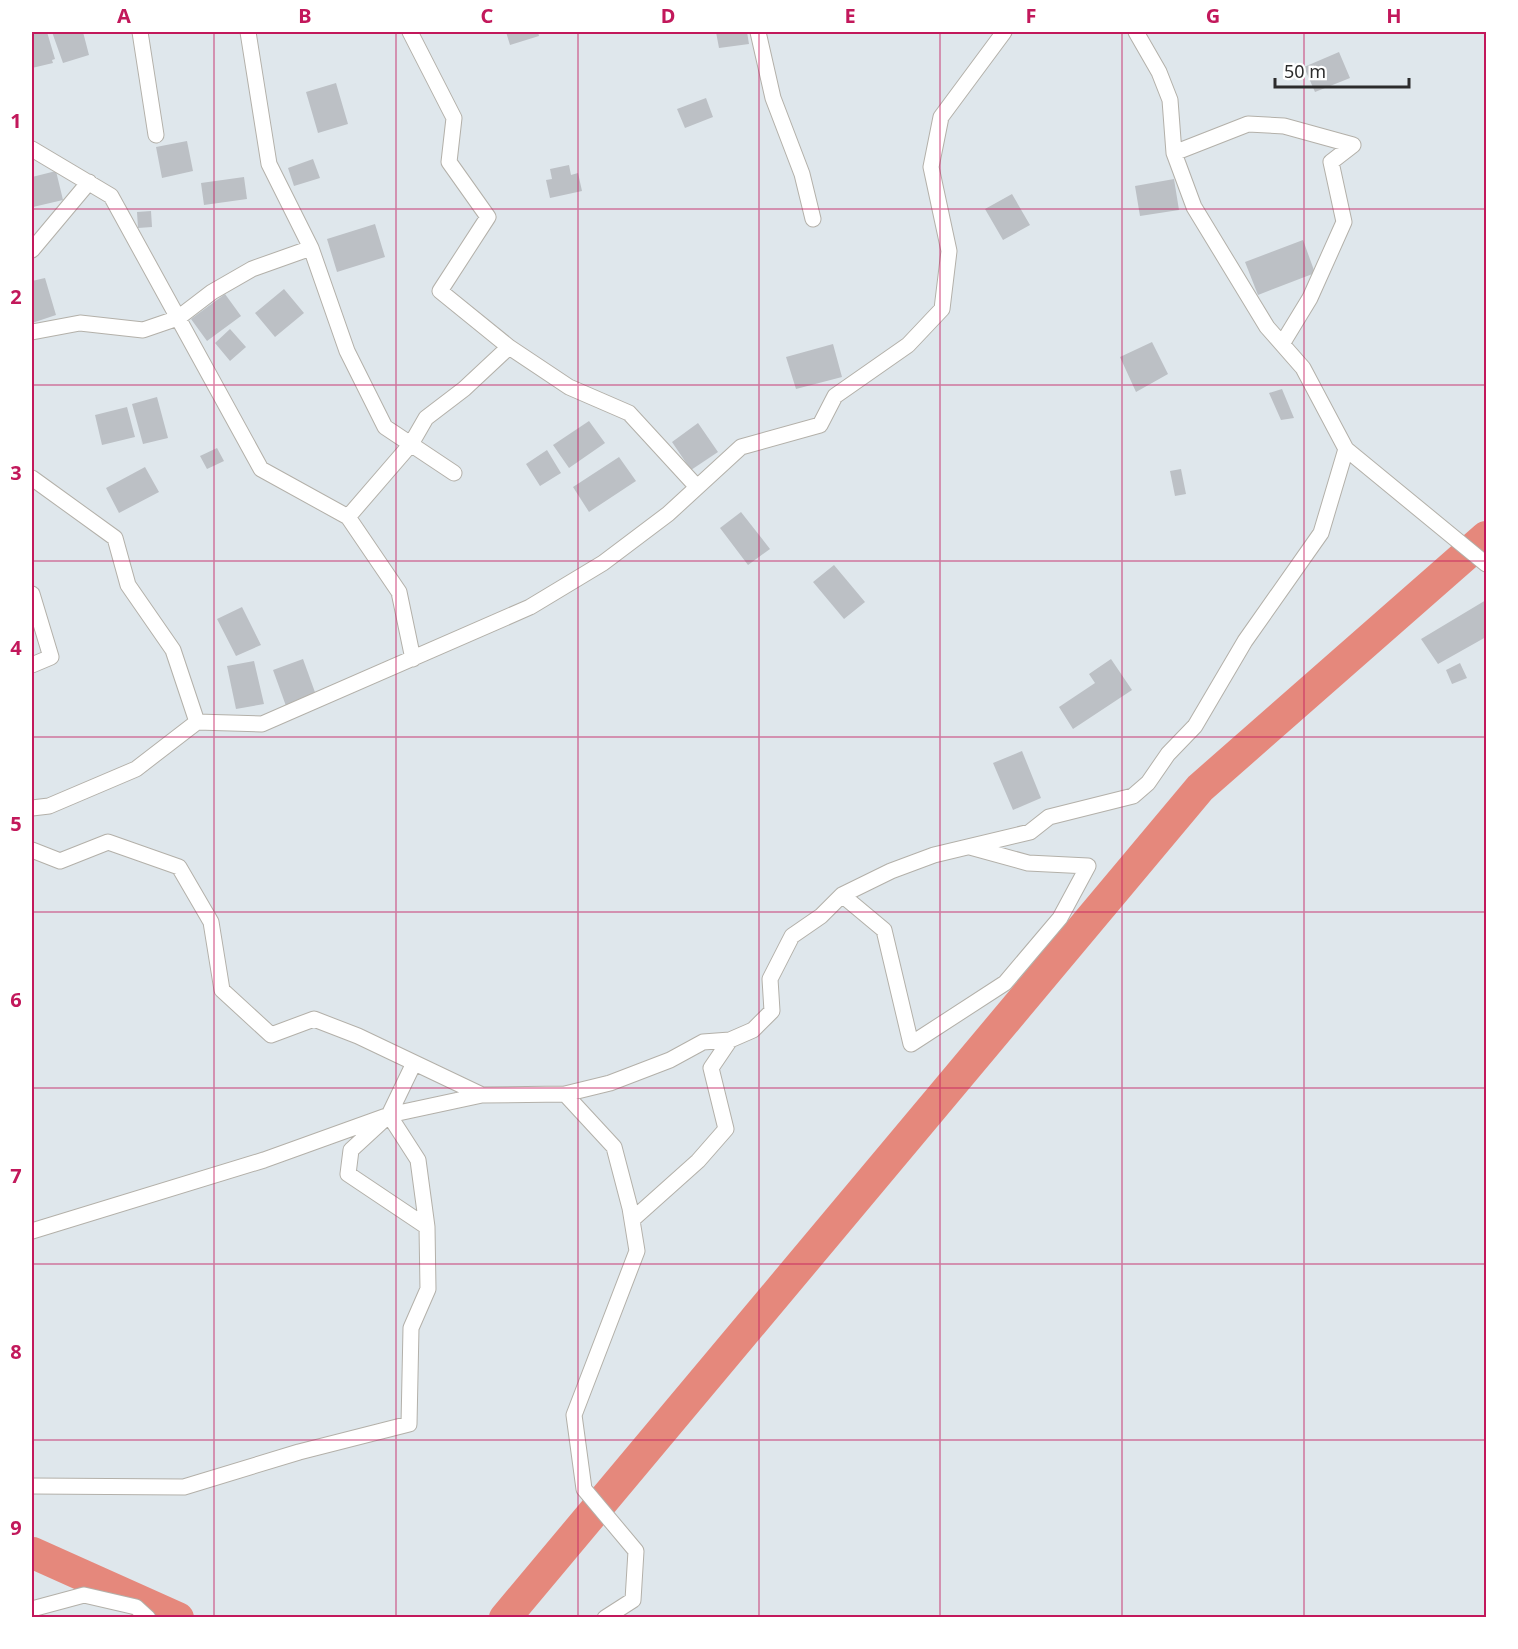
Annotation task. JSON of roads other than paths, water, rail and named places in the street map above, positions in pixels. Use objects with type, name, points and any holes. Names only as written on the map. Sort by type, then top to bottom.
[{"type":"street","points":[[140,32],[156,135]]},
{"type":"street","points":[[248,32],[269,164],[311,248],[347,351],[385,427],[454,472]]},
{"type":"street","points":[[410,32],[454,118],[449,162],[488,217],[440,291],[509,347],[569,387],[629,413],[697,488]]},
{"type":"street","points":[[758,32],[773,98],[802,174],[813,219]]},
{"type":"street","points":[[32,808],[49,806],[136,769],[197,722],[262,724],[530,607],[603,563],[668,514],[741,447],[820,424],[836,396],[908,345],[942,309],[950,251],[931,167],[941,117],[1004,32]]},
{"type":"street","points":[[1136,32],[1159,72],[1170,100],[1174,153],[1194,207],[1267,327],[1303,368],[1346,448],[1486,564]]},
{"type":"street","points":[[1174,153],[1248,124],[1284,126],[1353,145],[1330,162],[1344,222],[1310,298],[1282,344]]},
{"type":"street","points":[[32,149],[111,196],[261,469],[348,517],[399,592],[413,659]]},
{"type":"street","points":[[32,250],[89,183]]},
{"type":"street","points":[[32,332],[80,322],[143,330],[178,318],[212,292],[252,269],[311,248]]},
{"type":"street","points":[[348,517],[411,444],[426,418],[464,389],[509,347]]},
{"type":"street","points":[[32,1231],[264,1160],[388,1115],[482,1095],[565,1094],[610,1083],[670,1060],[702,1042],[730,1040],[753,1029],[772,1011],[770,979],[792,936],[821,916],[842,895],[891,871],[934,855],[1030,832],[1049,817],[1133,796],[1148,783],[1168,754],[1195,726],[1245,641],[1300,566],[1321,533],[1346,448]]},
{"type":"street","points":[[32,478],[115,538],[128,585],[173,650],[197,722]]},
{"type":"street","points":[[32,665],[51,657],[33,602]]},
{"type":"street","points":[[32,850],[60,861],[108,842],[179,867],[211,922],[222,990],[271,1035],[314,1019],[482,1095]]},
{"type":"street","points":[[842,895],[884,930],[911,1044],[1005,983],[1060,918],[1088,866],[1028,863],[969,846]]},
{"type":"street","points":[[632,1220],[698,1161],[726,1129],[711,1068],[730,1040]]},
{"type":"street","points":[[414,1063],[388,1115],[351,1150],[348,1174],[427,1227]]},
{"type":"street","points":[[565,1094],[614,1147],[632,1220],[637,1251],[574,1415],[584,1489],[636,1551],[633,1600],[605,1617]]},
{"type":"street","points":[[32,1486],[184,1487],[299,1452],[409,1424],[411,1328],[428,1289],[427,1227],[418,1160],[388,1115]]},
{"type":"street","points":[[32,1609],[84,1595],[136,1607],[148,1617]]},
{"type":"waterway","points":[[505,1618],[1200,788],[1486,537]]},
{"type":"waterway","points":[[32,1555],[33,1553],[178,1618]]}]
